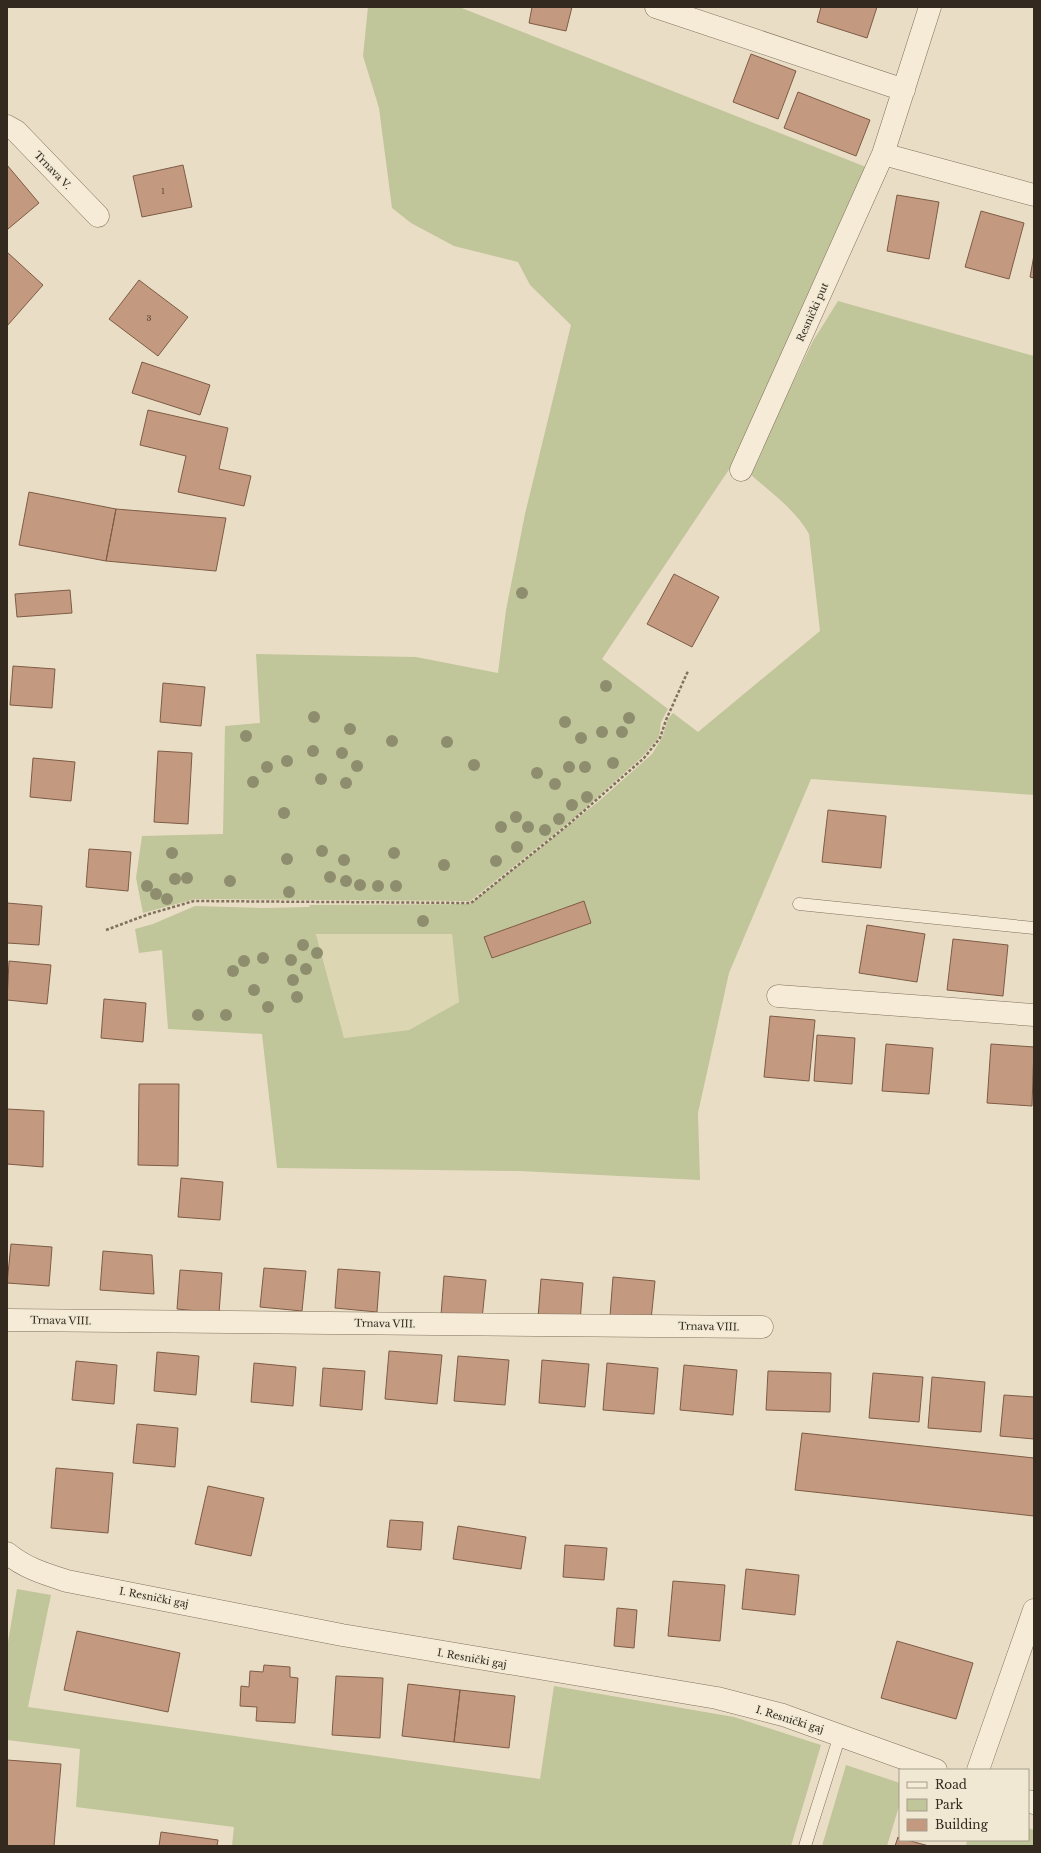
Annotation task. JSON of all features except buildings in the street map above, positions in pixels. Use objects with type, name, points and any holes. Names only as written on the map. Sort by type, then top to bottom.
[{"type":"street","points":[[656,7],[904,90]]},
{"type":"street","name":"Resnički put","points":[[741,470],[883,154],[930,7]]},
{"type":"street","name":"Trnava V.","points":[[7,126],[16,131],[98,216]]},
{"type":"street","points":[[883,154],[1034,195]]},
{"type":"street","points":[[778,996],[1034,1015]]},
{"type":"street","name":"Trnava VIII.","points":[[7,1320],[762,1327]]},
{"type":"street","name":"I. Resnički gaj","points":[[7,1553],[16,1561],[39,1573],[67,1580],[342,1635],[717,1698],[783,1715],[933,1769]]},
{"type":"street","points":[[978,1769],[1034,1610]]},
{"type":"lane","points":[[799,904],[1034,928]]},
{"type":"lane","points":[[805,1846],[840,1735]]},
{"type":"path","points":[[106,930],[149,914],[194,902],[471,903],[569,824],[644,758],[660,738],[666,720],[688,671]]},
{"type":"shaded area","points":[[316,933],[452,934],[459,1002],[409,1030],[344,1038]]},
{"type":"green space","points":[[368,7],[459,7],[866,167],[732,465],[602,659],[668,709],[661,722],[659,737],[642,757],[572,820],[470,901],[195,899],[143,913],[136,878],[142,836],[223,834],[225,726],[260,723],[256,654],[416,657],[498,673],[506,610],[525,514],[571,325],[530,285],[518,262],[454,246],[411,223],[392,208],[379,108],[363,56]]},
{"type":"green space","points":[[838,301],[1034,356],[1034,795],[811,779],[729,973],[698,1113],[700,1180],[519,1171],[277,1168],[262,1034],[168,1029],[162,950],[139,953],[135,929],[153,924],[195,906],[262,908],[310,907],[309,905],[470,904],[599,801],[652,754],[662,738],[668,719],[673,713],[698,732],[820,631],[809,534],[804,525],[790,509],[749,473],[813,341]],"holes":[[[316,934],[452,934],[459,1002],[409,1030],[344,1038]]]},
{"type":"green space","points":[[17,1589],[51,1595],[28,1707],[540,1779],[554,1686],[734,1717],[821,1745],[791,1846],[232,1846],[234,1827],[76,1807],[80,1749],[7,1740],[7,1648]]},
{"type":"green space","points":[[846,1765],[899,1783],[899,1806],[887,1846],[822,1846]]},
{"type":"green space","points":[[1029,1828],[1034,1830],[1034,1846],[966,1846],[967,1841],[1029,1841]]}]
